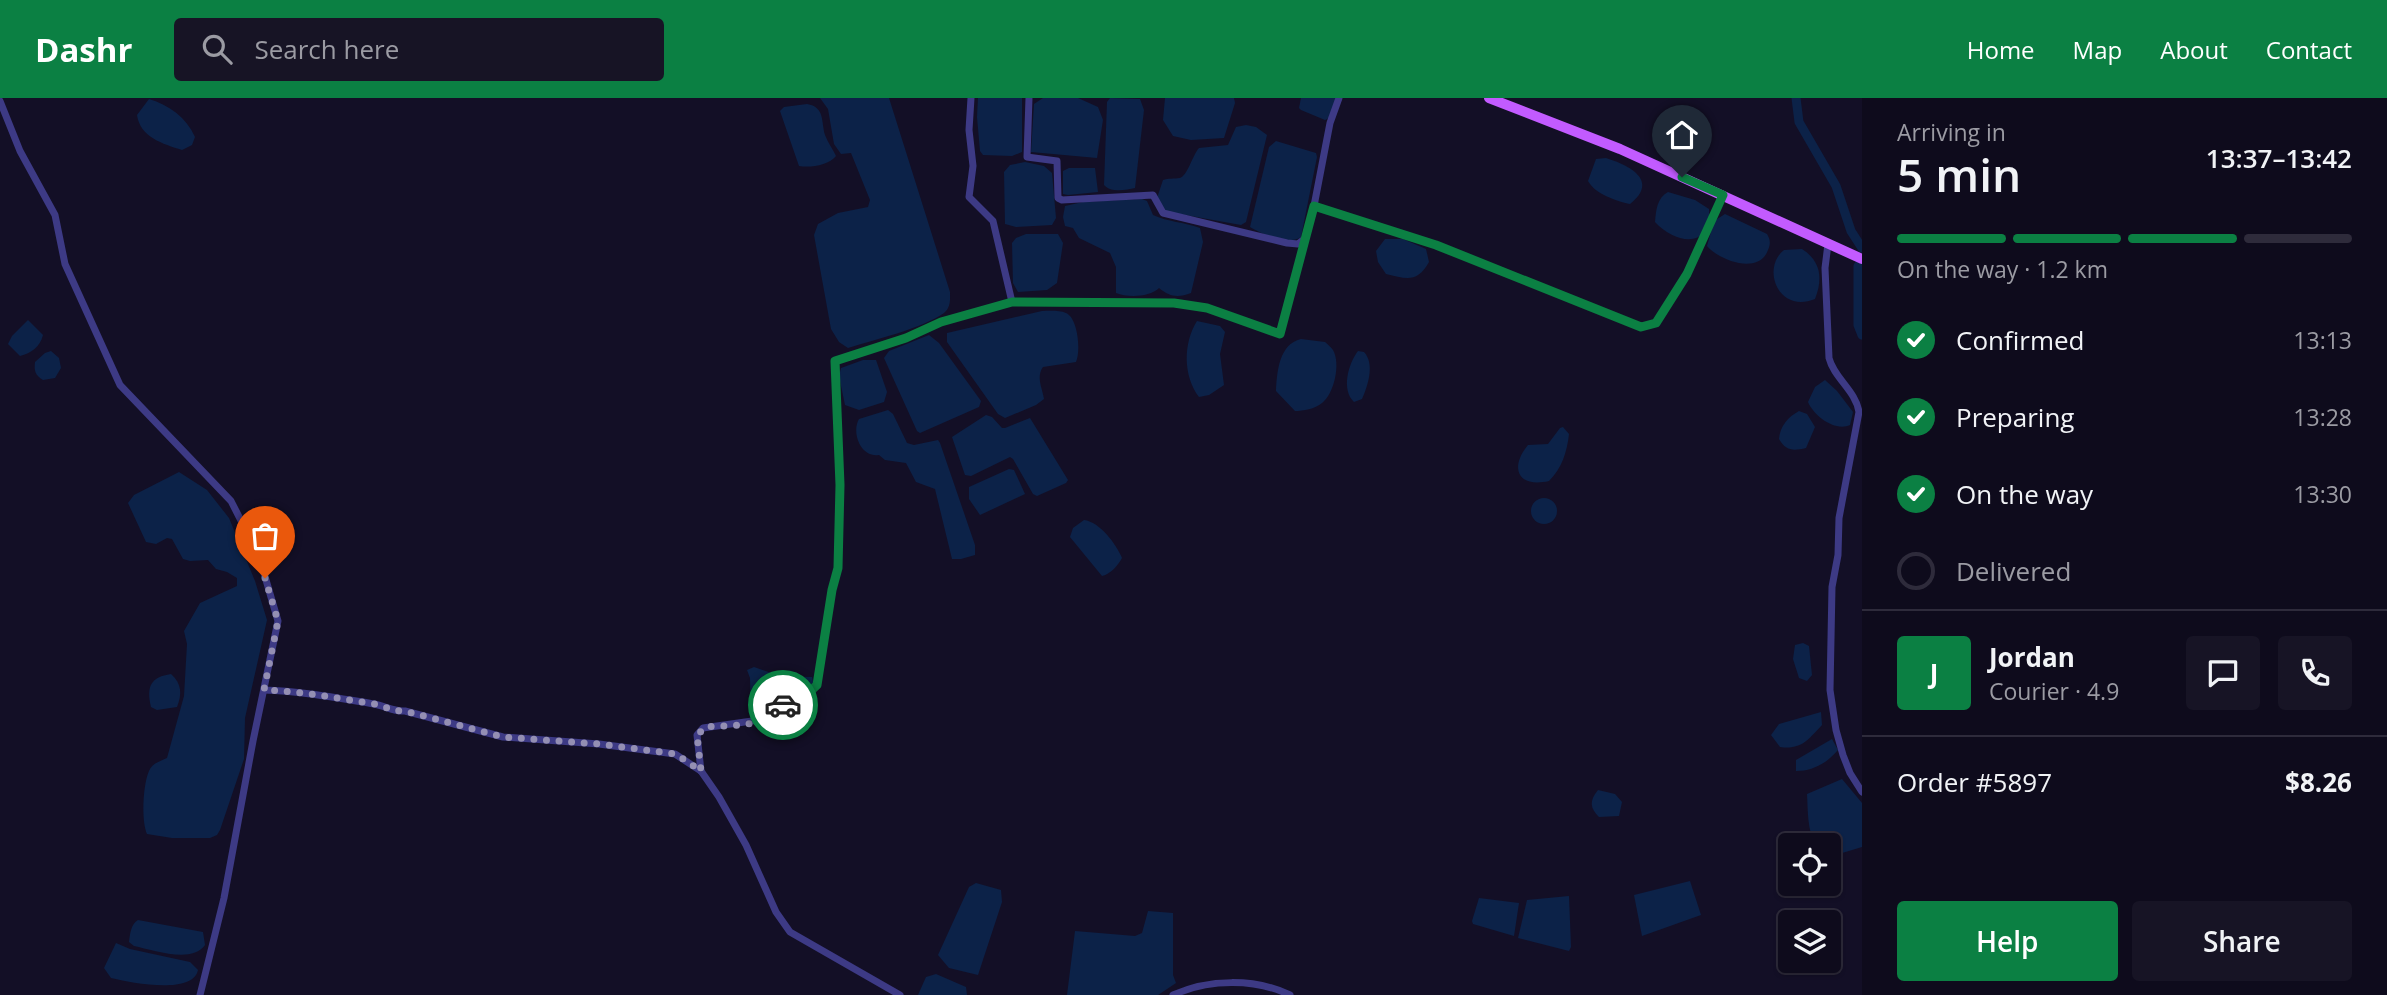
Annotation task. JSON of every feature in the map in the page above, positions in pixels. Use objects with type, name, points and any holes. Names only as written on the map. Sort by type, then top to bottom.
[{"type":"main road","points":[[1489,98],[1620,149],[1862,259]]},
{"type":"street","points":[[971,98],[969,130],[973,166],[969,197],[993,221],[1012,302]]},
{"type":"street","points":[[1029,98],[1027,157],[1057,161],[1058,198],[1062,200],[1153,195],[1163,213],[1287,243],[1298,244],[1304,240]]},
{"type":"street","points":[[701,771],[697,735],[700,731],[706,727],[766,719],[778,707],[802,699],[813,690],[819,680],[832,590],[838,568],[840,485],[835,361],[906,338],[941,322],[1012,302],[1174,303],[1207,308],[1280,334],[1314,206],[1330,124],[1339,98]]},
{"type":"street","points":[[0,101],[20,151],[55,215],[65,264],[120,385],[231,501],[259,556],[278,621],[224,898],[200,995]]},
{"type":"street","points":[[1314,206],[1436,245],[1641,327],[1656,323],[1687,274],[1723,195]]},
{"type":"street","points":[[1828,244],[1825,268],[1829,358],[1833,371],[1856,401],[1859,412],[1839,518],[1839,555],[1832,587],[1830,690],[1843,755],[1862,792]]},
{"type":"street","points":[[264,690],[379,705],[503,737],[599,744],[676,754],[701,771],[746,845],[776,912],[790,932],[900,995]]},
{"type":"street","points":[[1173,995],[1188,988],[1246,982],[1276,988],[1290,995]]},
{"type":"water","points":[[820,98],[889,98],[950,292],[948,308],[935,318],[898,333],[848,348],[839,342],[831,329],[814,235],[818,224],[838,213],[868,207],[870,200],[851,153],[841,154],[834,144],[828,109]]},
{"type":"water","points":[[978,98],[1022,98],[1022,152],[1012,156],[983,155],[980,151],[977,117]]},
{"type":"water","points":[[1043,98],[1078,98],[1098,107],[1103,120],[1097,158],[1031,152],[1034,104]]},
{"type":"water","points":[[1110,98],[1140,99],[1144,110],[1135,188],[1115,190],[1104,185],[1107,102]]},
{"type":"water","points":[[1165,98],[1234,98],[1235,103],[1224,138],[1191,140],[1173,136],[1163,120]]},
{"type":"water","points":[[1301,98],[1338,98],[1329,118],[1325,120],[1301,110]]},
{"type":"water","points":[[149,99],[170,108],[182,118],[195,137],[192,145],[182,150],[175,148],[154,139],[143,129],[137,115]]},
{"type":"water","points":[[807,104],[820,111],[825,135],[836,156],[824,164],[804,167],[799,166],[780,111],[784,107]]},
{"type":"water","points":[[1236,127],[1256,127],[1267,135],[1246,222],[1241,225],[1163,211],[1157,198],[1163,180],[1180,178],[1199,148],[1228,145]]},
{"type":"water","points":[[1276,141],[1316,153],[1317,157],[1301,237],[1296,239],[1275,238],[1250,227],[1269,147]]},
{"type":"water","points":[[1606,158],[1638,175],[1642,188],[1630,204],[1601,193],[1588,181],[1596,159]]},
{"type":"water","points":[[1025,162],[1044,166],[1052,173],[1056,218],[1052,225],[1016,227],[1005,224],[1004,172],[1010,165]]},
{"type":"water","points":[[1069,168],[1095,168],[1098,192],[1063,194],[1063,171]]},
{"type":"water","points":[[1668,192],[1695,200],[1709,209],[1705,231],[1699,237],[1691,239],[1672,235],[1655,222],[1659,201]]},
{"type":"water","points":[[1147,201],[1153,215],[1200,228],[1203,242],[1191,293],[1174,296],[1159,288],[1139,296],[1116,293],[1116,267],[1110,253],[1079,238],[1073,228],[1065,226],[1065,206],[1083,202]]},
{"type":"water","points":[[1725,214],[1767,234],[1770,245],[1763,258],[1748,264],[1739,263],[1713,252],[1707,246],[1714,221]]},
{"type":"water","points":[[1026,234],[1058,234],[1063,243],[1057,283],[1047,290],[1018,292],[1013,283],[1012,243]]},
{"type":"water","points":[[1385,239],[1403,239],[1426,249],[1429,262],[1425,269],[1411,278],[1386,274],[1378,262],[1376,251]]},
{"type":"water","points":[[1802,249],[1817,265],[1819,284],[1815,299],[1802,302],[1783,295],[1777,287],[1774,267],[1784,250]]},
{"type":"water","points":[[1042,311],[1060,311],[1070,316],[1077,335],[1076,362],[1043,367],[1040,378],[1044,399],[1005,418],[998,414],[947,342],[947,333]]},
{"type":"water","points":[[28,320],[43,335],[34,349],[20,356],[8,344]]},
{"type":"water","points":[[1197,321],[1220,326],[1225,332],[1220,354],[1224,385],[1209,395],[1199,397],[1190,379],[1187,359],[1189,339]]},
{"type":"water","points":[[929,335],[939,343],[981,401],[979,407],[920,433],[884,358],[889,351]]},
{"type":"water","points":[[1301,339],[1325,342],[1333,350],[1336,371],[1330,393],[1322,403],[1316,407],[1295,411],[1276,391],[1276,384],[1284,353],[1294,342]]},
{"type":"water","points":[[51,351],[59,358],[61,368],[55,378],[43,380],[36,372],[35,362]]},
{"type":"water","points":[[1358,351],[1364,352],[1367,357],[1369,375],[1362,399],[1354,402],[1348,391],[1347,377]]},
{"type":"water","points":[[863,360],[876,360],[887,392],[884,402],[859,410],[845,405],[839,376],[841,368]]},
{"type":"water","points":[[1825,380],[1853,412],[1850,425],[1838,426],[1826,421],[1808,402],[1815,387]]},
{"type":"water","points":[[888,410],[893,414],[907,443],[914,445],[938,440],[940,443],[975,545],[975,555],[952,559],[935,489],[916,482],[906,463],[885,460],[879,455],[867,453],[859,443],[856,431],[859,419]]},
{"type":"water","points":[[1799,411],[1807,414],[1815,427],[1806,448],[1790,449],[1779,439],[1780,434],[1785,422]]},
{"type":"water","points":[[986,415],[992,417],[1002,428],[1030,418],[1068,480],[1066,483],[1037,496],[1033,494],[1010,457],[971,476],[965,475],[952,437]]},
{"type":"water","points":[[1563,427],[1569,434],[1567,447],[1554,476],[1549,481],[1530,482],[1524,479],[1518,468],[1522,453],[1528,445],[1548,444]]},
{"type":"water","points":[[1009,469],[1014,470],[1025,494],[980,515],[969,499],[969,487]]},
{"type":"water","points":[[179,472],[207,490],[229,518],[255,581],[267,620],[245,718],[244,759],[220,830],[210,838],[172,838],[147,834],[144,820],[147,777],[152,766],[167,758],[184,696],[187,644],[184,631],[200,603],[237,586],[237,578],[216,569],[208,560],[183,559],[172,539],[167,538],[156,544],[146,542],[128,503],[134,495]]},
{"type":"water","points":[[1544,498],[1553,502],[1557,511],[1553,520],[1544,524],[1535,520],[1531,511],[1535,502]]},
{"type":"water","points":[[1084,520],[1096,525],[1112,540],[1122,558],[1114,569],[1105,575],[1102,576],[1070,537],[1073,528]]},
{"type":"water","points":[[1803,643],[1809,646],[1812,675],[1807,681],[1799,678],[1793,659],[1795,645]]},
{"type":"water","points":[[754,667],[780,676],[812,677],[814,686],[806,692],[778,701],[763,715],[751,716],[750,678],[747,670]]},
{"type":"water","points":[[171,674],[180,689],[177,707],[157,710],[151,707],[150,688],[159,677]]},
{"type":"water","points":[[1821,712],[1822,725],[1799,745],[1780,747],[1771,735],[1779,724]]},
{"type":"water","points":[[1832,739],[1838,750],[1829,759],[1814,768],[1796,771],[1796,760]]},
{"type":"water","points":[[1842,779],[1862,803],[1862,847],[1841,853],[1841,833],[1811,833],[1807,794]]},
{"type":"water","points":[[1598,790],[1615,794],[1622,802],[1619,816],[1599,817],[1596,814],[1592,801]]},
{"type":"water","points":[[1690,881],[1701,915],[1642,936],[1634,895]]},
{"type":"water","points":[[976,883],[1001,890],[1002,902],[978,975],[949,968],[938,955],[969,887]]},
{"type":"water","points":[[1569,896],[1569,951],[1518,938],[1527,900]]},
{"type":"water","points":[[1479,898],[1519,903],[1514,936],[1473,924]]},
{"type":"water","points":[[1148,911],[1173,913],[1173,975],[1176,983],[1158,995],[1067,995],[1075,931],[1135,936],[1142,933]]},
{"type":"water","points":[[138,920],[203,932],[205,945],[199,951],[182,955],[134,946],[129,942],[132,927]]},
{"type":"water","points":[[116,943],[130,949],[190,962],[198,970],[194,978],[174,985],[111,978],[104,968]]},
{"type":"water","points":[[936,974],[966,987],[967,995],[918,995],[926,977]]},
{"type":"waterway","points":[[1796,98],[1799,122],[1836,186],[1851,231],[1862,248]]},
{"type":"waterway","points":[[1858,266],[1858,325],[1862,335]]},
{"type":"way so far","points":[[265,578],[278,621],[264,690],[379,705],[503,737],[554,743],[599,744],[676,754],[701,771],[697,735],[700,731],[706,727],[766,719],[783,705]]},
{"type":"route","points":[[783,705],[802,699],[817,685],[838,568],[840,485],[835,361],[923,332],[941,322],[1012,302],[1174,303],[1207,308],[1280,334],[1314,206],[1436,245],[1641,327],[1648,326],[1656,323],[1687,274],[1723,195],[1682,177]]}]
